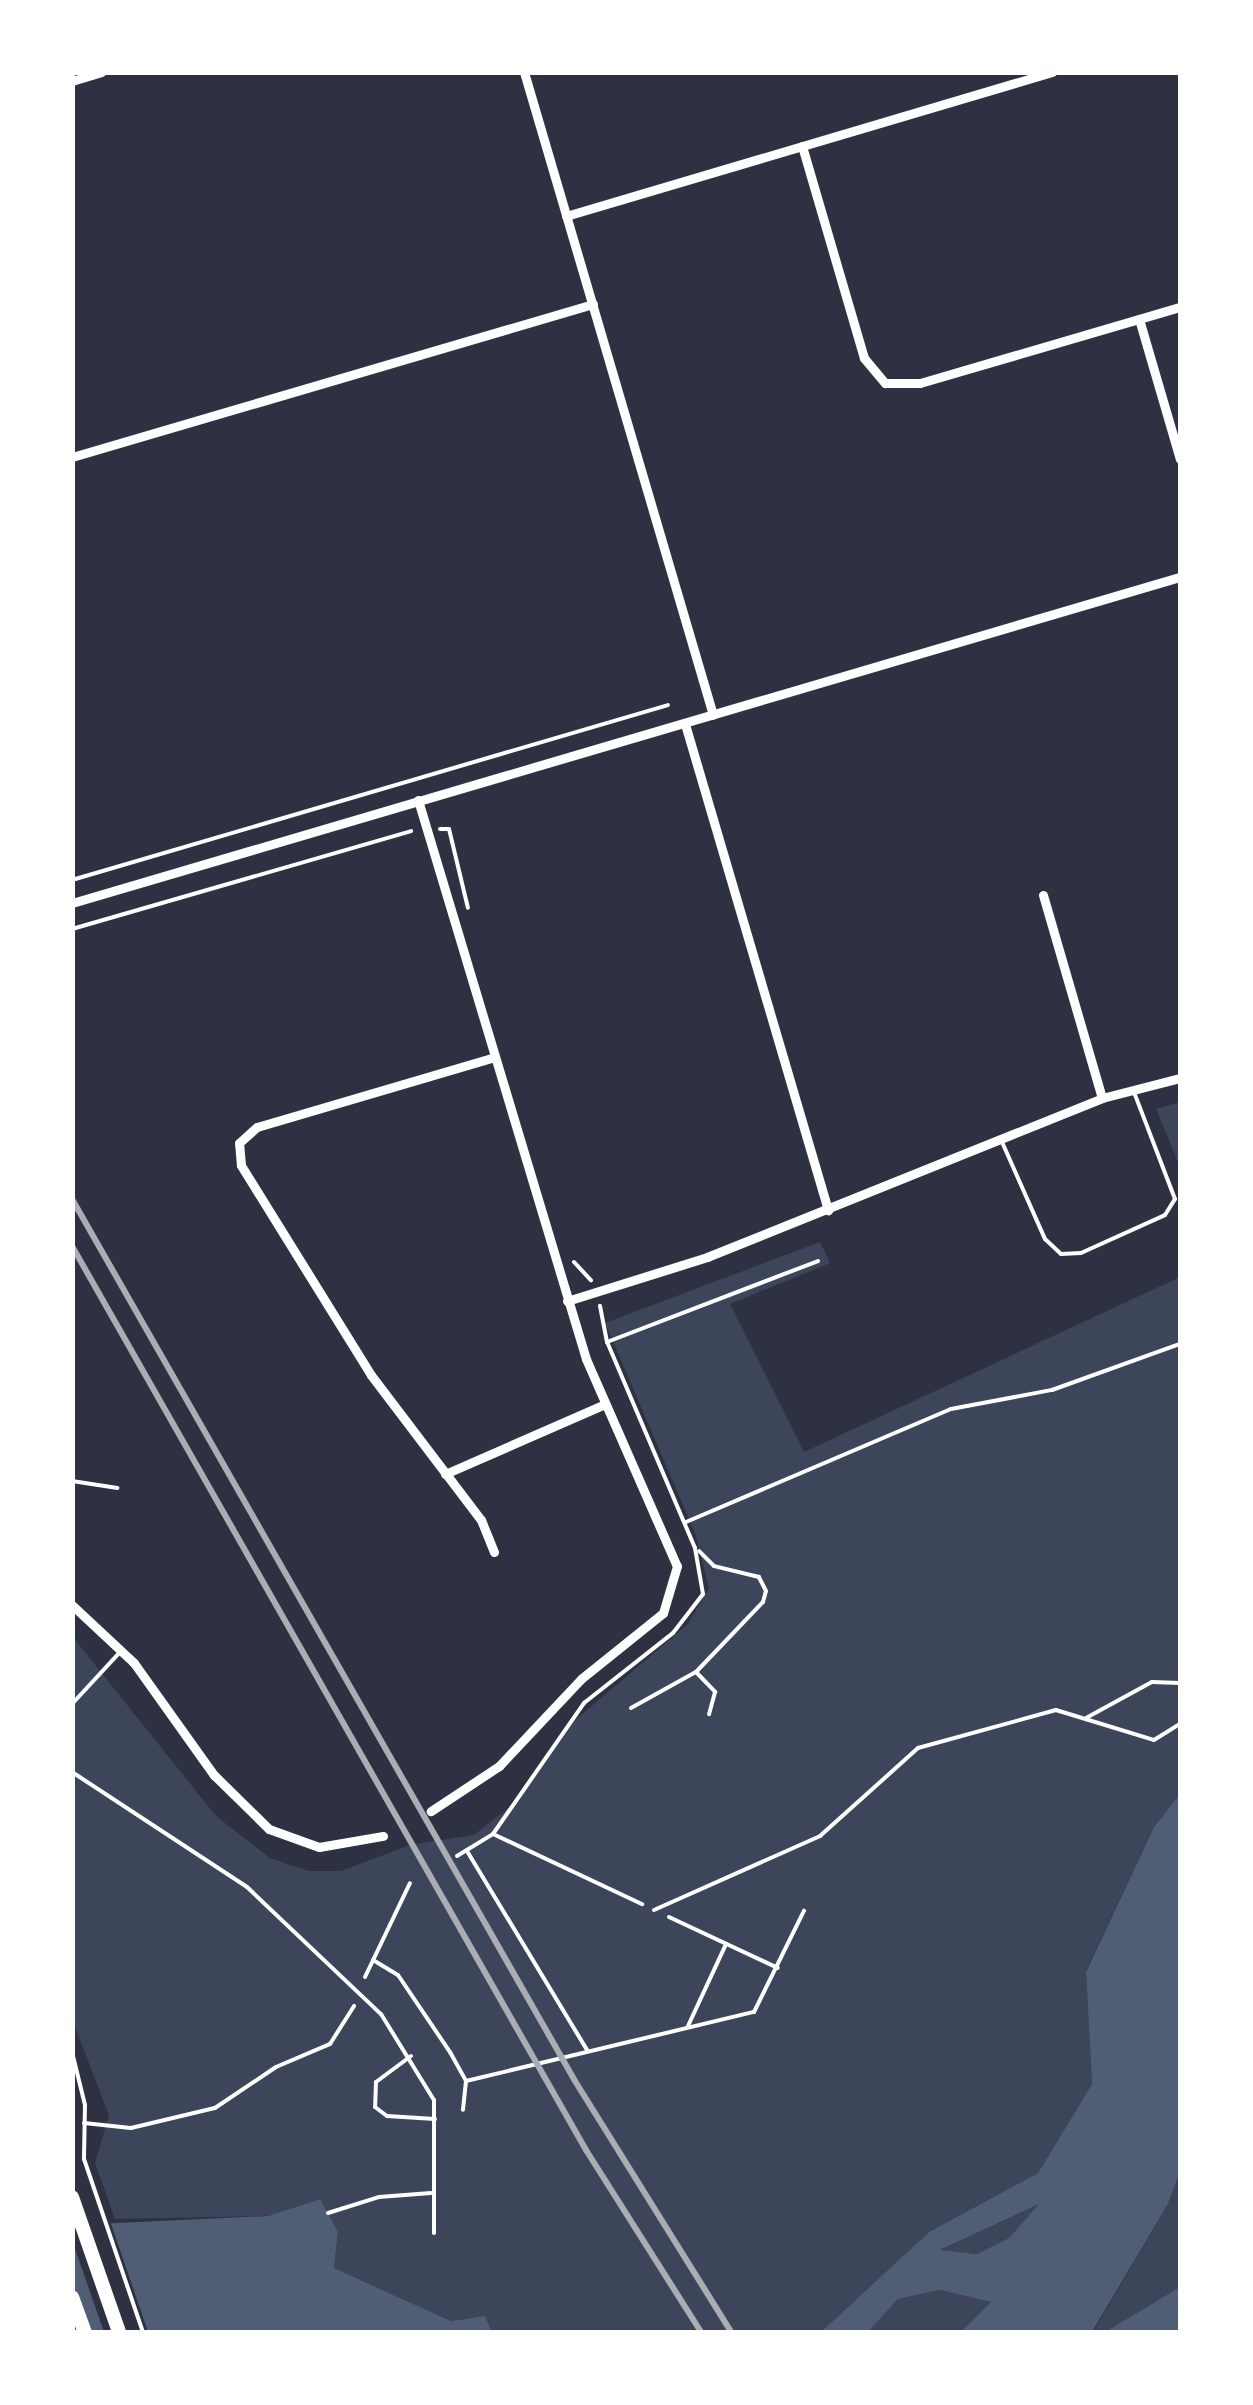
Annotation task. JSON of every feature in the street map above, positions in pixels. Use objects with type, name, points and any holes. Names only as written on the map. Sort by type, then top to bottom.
[{"type":"highway","points":[[72,2197],[120,2332]]},
{"type":"highway","points":[[72,2297],[85,2332]]},
{"type":"street","points":[[72,81],[102,72]]},
{"type":"street","points":[[524,72],[713,716]]},
{"type":"street","points":[[566,216],[1052,72]]},
{"type":"street","points":[[802,146],[864,358],[885,383],[920,384],[1180,307]]},
{"type":"street","points":[[72,457],[593,304]]},
{"type":"street","points":[[1139,319],[1180,459]]},
{"type":"street","points":[[72,904],[1180,577]]},
{"type":"street","points":[[685,724],[828,1210]]},
{"type":"street","points":[[418,800],[567,1301],[605,1404],[673,1552],[674,1594],[663,1613],[600,1662],[498,1766],[432,1811]]},
{"type":"street","points":[[1044,895],[1102,1098]]},
{"type":"street","points":[[494,1552],[481,1520],[372,1375],[241,1165],[240,1143],[256,1127],[495,1057]]},
{"type":"street","points":[[567,1301],[828,1210],[1102,1098],[1180,1078]]},
{"type":"street","points":[[446,1474],[605,1404]]},
{"type":"street","points":[[72,1606],[123,1650],[214,1775],[268,1828],[318,1846],[383,1836]]},
{"type":"lane","points":[[1001,1140],[1045,1239],[1061,1254],[1080,1254],[1166,1215],[1175,1199],[1134,1092]]},
{"type":"lane","points":[[72,1481],[118,1488]]},
{"type":"lane","points":[[72,1704],[123,1650]]},
{"type":"lane","points":[[1086,1718],[1152,1682],[1180,1683]]},
{"type":"lane","points":[[654,1910],[820,1836],[918,1748],[1056,1710],[1154,1740],[1180,1724]]},
{"type":"lane","points":[[72,1772],[278,1911],[360,1990],[411,2056],[431,2090],[435,2119],[431,2193],[434,2234]]},
{"type":"lane","points":[[411,2056],[376,2082],[375,2108],[387,2116],[435,2119]]},
{"type":"lane","points":[[328,2213],[378,2197],[431,2193]]},
{"type":"path","points":[[72,880],[668,704]]},
{"type":"path","points":[[72,929],[427,828],[449,829],[471,920]]},
{"type":"path","points":[[456,1856],[493,1834],[570,1719],[698,1607],[704,1578],[686,1522],[607,1342],[589,1274],[572,1260]]},
{"type":"path","points":[[607,1342],[818,1261]]},
{"type":"path","points":[[686,1522],[951,1409],[1052,1390],[1180,1344]]},
{"type":"path","points":[[631,1708],[696,1672],[766,1590],[759,1577],[714,1566],[695,1548]]},
{"type":"path","points":[[696,1672],[714,1692],[710,1714]]},
{"type":"path","points":[[493,1834],[778,1968]]},
{"type":"path","points":[[467,1851],[587,2050]]},
{"type":"path","points":[[366,1977],[410,1883]]},
{"type":"path","points":[[466,2081],[754,2012],[804,1911]]},
{"type":"path","points":[[687,2028],[726,1944]]},
{"type":"path","points":[[373,1960],[398,1975],[466,2081],[463,2110]]},
{"type":"path","points":[[84,2122],[131,2128],[215,2108],[276,2067],[330,2044],[356,2002]]},
{"type":"path","points":[[72,2052],[91,2182],[143,2332]]},
{"type":"shaded area","points":[[1180,1102],[1180,1167],[1156,1109]]},
{"type":"shaded area","points":[[820,1242],[830,1263],[730,1304],[804,1452],[1180,1277],[1180,1794],[1154,1827],[1086,1971],[1092,2084],[1038,2173],[929,2232],[821,2332],[492,2332],[485,2316],[451,2321],[334,2268],[338,2232],[320,2199],[268,2216],[115,2219],[95,2163],[109,2115],[73,2022],[72,1636],[216,1816],[270,1858],[308,1871],[341,1871],[410,1845],[474,1835],[517,1801],[573,1722],[688,1624],[709,1588],[695,1533],[605,1323]]},
{"type":"shaded area","points":[[1180,1794],[1180,2171],[1168,2204],[1092,2332],[961,2332],[991,2302],[940,2290],[898,2299],[868,2332],[821,2332],[929,2232],[1038,2173],[1092,2084],[1086,1972],[1154,1827]],"holes":[[[1039,2204],[1009,2238],[977,2254],[940,2250]]]},
{"type":"shaded area","points":[[1180,2171],[1180,2287],[1105,2332],[1093,2332],[1168,2204]]},
{"type":"shaded area","points":[[320,2199],[338,2232],[334,2268],[451,2321],[485,2316],[492,2332],[73,2332],[72,2225],[268,2216]]},
{"type":"shaded area","points":[[1041,2203],[1009,2238],[977,2254],[938,2251]]},
{"type":"shaded area","points":[[1180,2287],[1180,2332],[1105,2332]]},
{"type":"shaded area","points":[[940,2290],[992,2302],[961,2332],[868,2332],[898,2299]]},
{"type":"pier","points":[[108,2215],[148,2332],[104,2332],[72,2240],[72,2220]]},
{"type":"railway","points":[[72,1199],[575,2081],[731,2332]]},
{"type":"railway","points":[[72,1246],[586,2150],[701,2332]]}]
